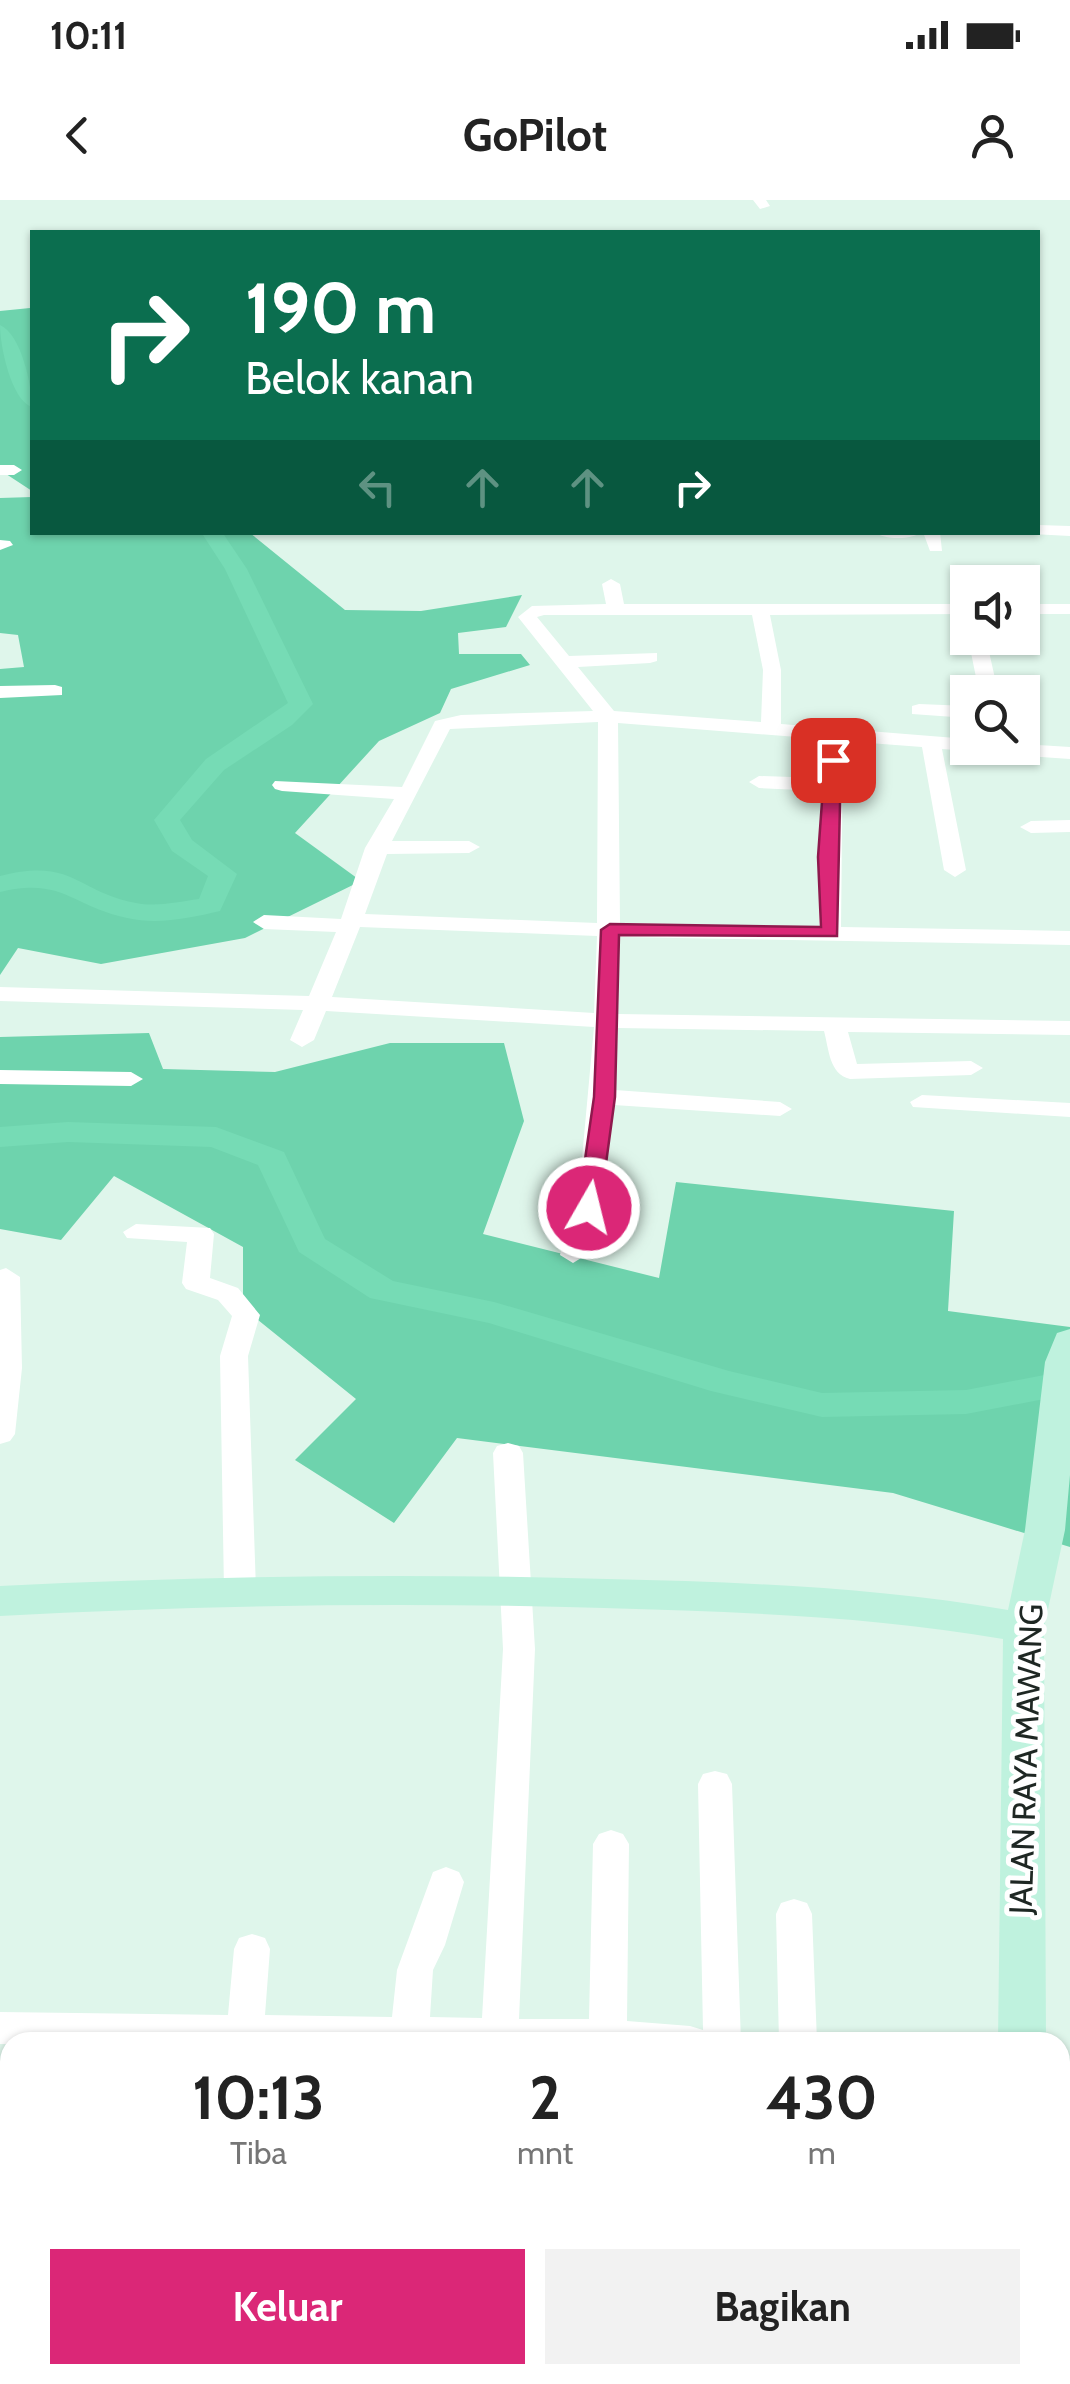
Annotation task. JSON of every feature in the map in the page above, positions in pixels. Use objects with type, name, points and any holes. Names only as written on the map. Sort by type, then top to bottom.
[{"type":"main road","name":"JALAN RAYA MAWANG","points":[[1022,2032],[1024,1628],[1045,1530],[1066,1352]]},
{"type":"main road","points":[[0,1601],[240,1590],[518,1590],[807,1600],[931,1610],[1024,1628]]},
{"type":"street","points":[[1040,530],[1070,531]]},
{"type":"street","points":[[611,584],[616,610]]},
{"type":"street","points":[[798,587],[806,609]]},
{"type":"street","points":[[694,588],[698,609]]},
{"type":"street","points":[[760,609],[772,670],[771,729]]},
{"type":"street","points":[[573,1255],[589,1208],[604,1097],[610,930],[608,716],[526,617],[528,613],[950,609]]},
{"type":"street","points":[[1040,609],[1070,609]]},
{"type":"street","points":[[562,662],[650,657]]},
{"type":"street","points":[[0,692],[56,691]]},
{"type":"street","points":[[950,711],[915,710],[920,742],[956,870]]},
{"type":"street","points":[[302,1040],[351,923],[376,848],[388,822],[409,794],[442,726],[461,720],[608,716],[950,744]]},
{"type":"street","points":[[830,932],[827,857],[833,785],[832,734]]},
{"type":"street","points":[[1040,751],[1070,753]]},
{"type":"street","points":[[759,782],[833,785]]},
{"type":"street","points":[[282,786],[409,794]]},
{"type":"street","points":[[1031,827],[1070,826]]},
{"type":"street","points":[[376,848],[470,847]]},
{"type":"street","points":[[264,922],[830,932],[885,944],[1070,938]]},
{"type":"street","points":[[0,994],[317,1003],[606,1020],[834,1024],[907,1013],[1070,1028]]},
{"type":"street","points":[[834,1024],[844,1066],[850,1072],[972,1068]]},
{"type":"street","points":[[0,1076],[131,1079]]},
{"type":"street","points":[[604,1097],[780,1109]]},
{"type":"street","points":[[922,1102],[1070,1110]]},
{"type":"street","points":[[136,1232],[201,1234],[196,1283],[228,1294],[246,1315],[234,1356],[240,1590]]},
{"type":"street","points":[[0,1434],[8,1368],[6,1277]]},
{"type":"street","points":[[500,2032],[503,1926],[509,1883],[508,1822],[517,1725],[518,1590],[508,1454]]},
{"type":"street","points":[[715,1784],[722,2032]]},
{"type":"street","points":[[608,2032],[611,1844]]},
{"type":"street","points":[[410,2032],[414,1970],[427,1945],[446,1882]]},
{"type":"street","points":[[794,1914],[798,2032]]},
{"type":"street","points":[[245,2032],[252,1949]]},
{"type":"green space","points":[[30,308],[30,490],[0,470],[0,311]]},
{"type":"green space","points":[[30,497],[30,535],[252,535],[345,610],[421,611],[522,595],[506,627],[458,633],[459,654],[521,654],[530,665],[451,689],[440,713],[379,741],[295,833],[361,881],[245,938],[101,964],[18,948],[0,975],[0,669],[24,667],[18,635],[0,633],[0,498]]},
{"type":"green space","points":[[149,1033],[163,1069],[275,1072],[390,1043],[504,1043],[524,1121],[483,1234],[659,1278],[676,1182],[954,1211],[948,1311],[1070,1327],[1070,1547],[893,1493],[457,1438],[394,1523],[295,1460],[356,1399],[243,1308],[243,1247],[114,1176],[61,1240],[0,1229],[0,1037]]},
{"type":"waterway","points":[[0,330],[30,397]]},
{"type":"waterway","points":[[0,884],[50,878],[118,907],[141,912],[210,905],[223,874],[182,845],[167,820],[215,764],[301,704],[236,569],[213,535]]},
{"type":"waterway","points":[[0,1137],[68,1132],[216,1137],[272,1159],[311,1245],[382,1290],[494,1313],[724,1382],[822,1405],[966,1402],[1070,1382]]},
{"type":"route","points":[[589,1208],[604,1097],[610,930],[830,932],[827,857],[833,760]]}]
